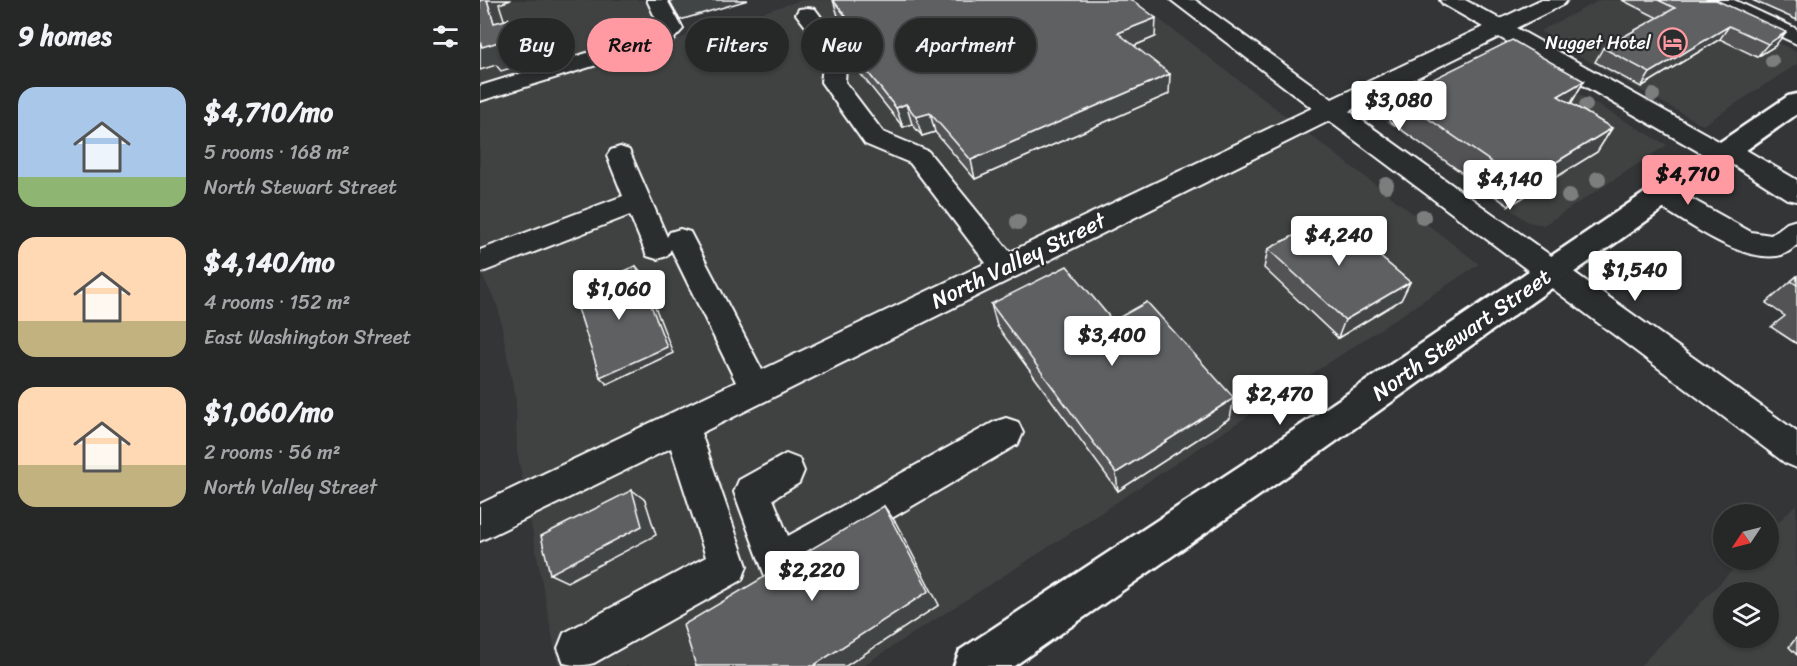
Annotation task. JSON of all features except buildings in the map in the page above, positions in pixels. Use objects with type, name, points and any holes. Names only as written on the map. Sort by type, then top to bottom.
[{"type":"main road","name":"North Stewart Street","points":[[976,666],[1797,102]]},
{"type":"street","points":[[480,94],[663,37],[672,29],[657,0]]},
{"type":"street","points":[[1180,0],[1797,452]]},
{"type":"street","points":[[1450,0],[1797,192]]},
{"type":"street","name":"North Valley Street","points":[[480,523],[1005,266],[1557,0]]},
{"type":"street","points":[[1717,0],[1797,37]]},
{"type":"street","points":[[807,14],[836,51],[833,82],[874,138],[919,157],[1005,266]]},
{"type":"street","points":[[620,156],[638,201],[669,243],[755,388]]},
{"type":"street","points":[[1662,195],[1744,242],[1776,246],[1797,230]]},
{"type":"street","points":[[480,262],[638,201]]},
{"type":"street","points":[[579,648],[728,566],[681,425]]},
{"type":"street","points":[[786,471],[752,492],[779,562],[1006,433]]},
{"type":"shaded area","points":[[480,0],[646,0],[656,18],[587,18],[587,72],[673,72],[673,42],[685,37],[685,72],[789,72],[789,18],[744,18],[802,0],[1134,0],[1479,264],[1041,552],[862,666],[558,666],[517,451],[516,402],[498,307],[480,271]]},
{"type":"shaded area","points":[[1600,0],[1689,0],[1797,52],[1797,64],[1703,125],[1554,42],[1552,38],[1540,31]]},
{"type":"shaded area","points":[[1500,49],[1667,145],[1544,225],[1528,222],[1374,113]]},
{"type":"shaded area","points":[[1796,504],[1797,666],[1640,666],[1713,590],[1713,648],[1779,648],[1779,582],[1721,582],[1732,570],[1779,570],[1779,522]]},
{"type":"place","name":"Nugget Hotel","points":[[1672,43]]}]
